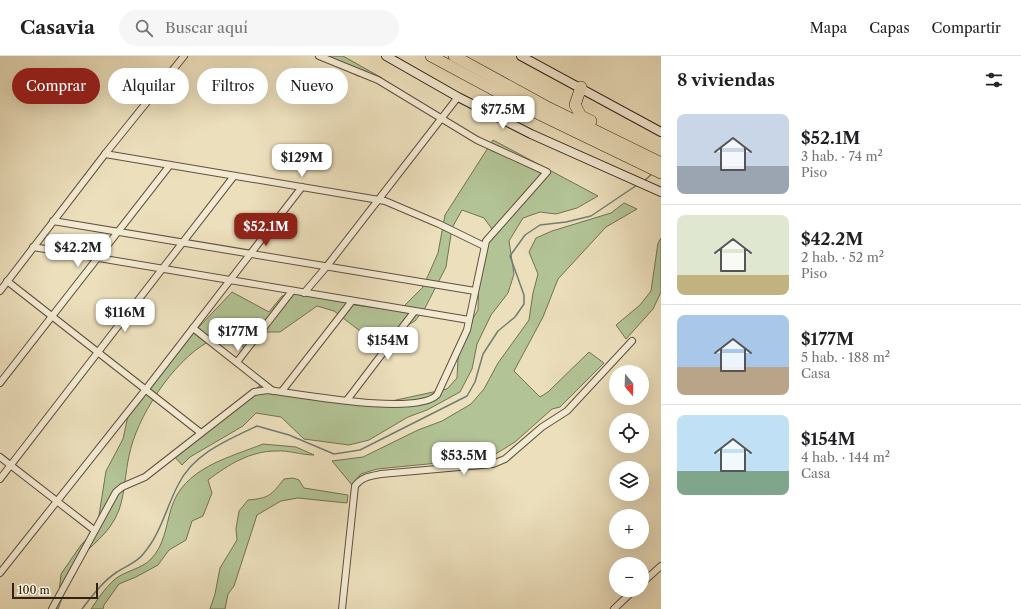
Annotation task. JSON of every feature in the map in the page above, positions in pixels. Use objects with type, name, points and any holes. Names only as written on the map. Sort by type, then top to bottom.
[{"type":"highway","points":[[431,56],[539,114],[659,164]]},
{"type":"highway","points":[[454,56],[549,108],[659,164]]},
{"type":"highway","points":[[581,87],[575,105],[581,116],[659,164]]},
{"type":"street","points":[[0,291],[105,154],[184,56]]},
{"type":"street","points":[[52,609],[116,492],[122,487],[145,477],[254,392],[258,390],[273,390],[398,405],[428,401],[434,398],[437,395],[467,330],[484,246],[488,237],[547,172],[477,140],[441,120],[378,80],[319,56]]},
{"type":"street","points":[[386,56],[458,97],[531,134],[661,192]]},
{"type":"street","points":[[521,56],[581,87],[661,132]]},
{"type":"street","points":[[304,293],[327,266],[458,97]]},
{"type":"street","points":[[105,154],[385,201],[432,221],[484,246]]},
{"type":"street","points":[[0,383],[170,165]]},
{"type":"street","points":[[0,479],[234,176]]},
{"type":"street","points":[[0,573],[146,389],[302,187]]},
{"type":"street","points":[[53,221],[475,291]]},
{"type":"street","points":[[33,247],[469,320]]},
{"type":"street","points":[[7,281],[201,433]]},
{"type":"street","points":[[237,362],[292,291]]},
{"type":"street","points":[[282,391],[352,301]]},
{"type":"street","points":[[347,400],[414,312]]},
{"type":"street","points":[[193,328],[273,390]]},
{"type":"street","points":[[342,609],[355,486],[359,481],[369,476],[380,474],[493,464],[505,459],[542,427],[567,411],[632,341]]},
{"type":"street","points":[[0,457],[94,530]]},
{"type":"street","points":[[649,577],[661,566]]},
{"type":"street","points":[[614,609],[627,597]]},
{"type":"green space","points":[[318,56],[343,56],[382,78],[358,76],[348,71],[348,68],[342,68]]},
{"type":"green space","points":[[493,140],[598,196],[577,208],[556,214],[540,212],[523,218],[509,241],[514,274],[508,293],[491,315],[477,344],[472,369],[460,392],[427,410],[408,417],[369,440],[349,445],[304,439],[281,417],[256,413],[243,426],[190,457],[182,465],[172,454],[181,453],[259,386],[373,405],[447,389],[457,378],[459,341],[478,310],[479,272],[492,229],[484,218],[462,210],[452,228],[446,267],[425,308],[415,321],[388,336],[360,331],[334,311],[317,306],[280,332],[264,332],[248,350],[240,345],[231,333],[208,342],[182,362],[169,376],[158,392],[139,425],[129,456],[123,497],[115,519],[105,533],[76,564],[68,580],[58,609],[49,609],[59,593],[61,574],[81,545],[97,528],[106,471],[123,439],[129,411],[163,365],[232,292],[269,312],[282,296],[310,290],[355,305],[399,311],[423,287],[438,253],[445,215]]},
{"type":"green space","points":[[624,203],[637,209],[606,227],[558,279],[543,317],[514,371],[540,397],[548,392],[589,352],[604,363],[560,407],[552,409],[515,442],[489,458],[377,469],[361,474],[352,485],[332,461],[363,457],[418,430],[442,421],[471,404],[484,389],[498,363],[529,320],[533,293],[538,274],[529,252],[536,238],[552,231],[611,213]]},
{"type":"green space","points":[[661,238],[661,292],[653,309],[626,339],[616,325],[640,305],[651,291],[658,243]]},
{"type":"green space","points":[[263,444],[296,447],[314,455],[281,451],[257,453],[231,464],[216,474],[208,480],[212,493],[203,516],[192,521],[186,540],[169,550],[158,565],[119,584],[104,605],[103,609],[91,609],[104,590],[114,580],[143,565],[155,554],[162,542],[171,509],[177,495],[196,474],[208,466]]},
{"type":"green space","points":[[293,478],[299,480],[304,488],[348,495],[347,503],[298,498],[281,501],[257,515],[234,586],[228,594],[225,609],[210,609],[215,594],[220,568],[237,540],[236,529],[239,511],[248,500],[266,497],[273,492],[284,479]]},
{"type":"waterway","points":[[644,181],[653,173]]},
{"type":"waterway","points":[[82,609],[107,580],[117,572],[135,562],[150,545],[184,474],[202,456],[212,449],[257,426],[289,435],[334,454],[360,450],[467,396],[475,382],[483,354],[498,331],[515,317],[524,304],[524,295],[510,256],[525,235],[540,225],[566,222],[591,216],[637,185]]}]
